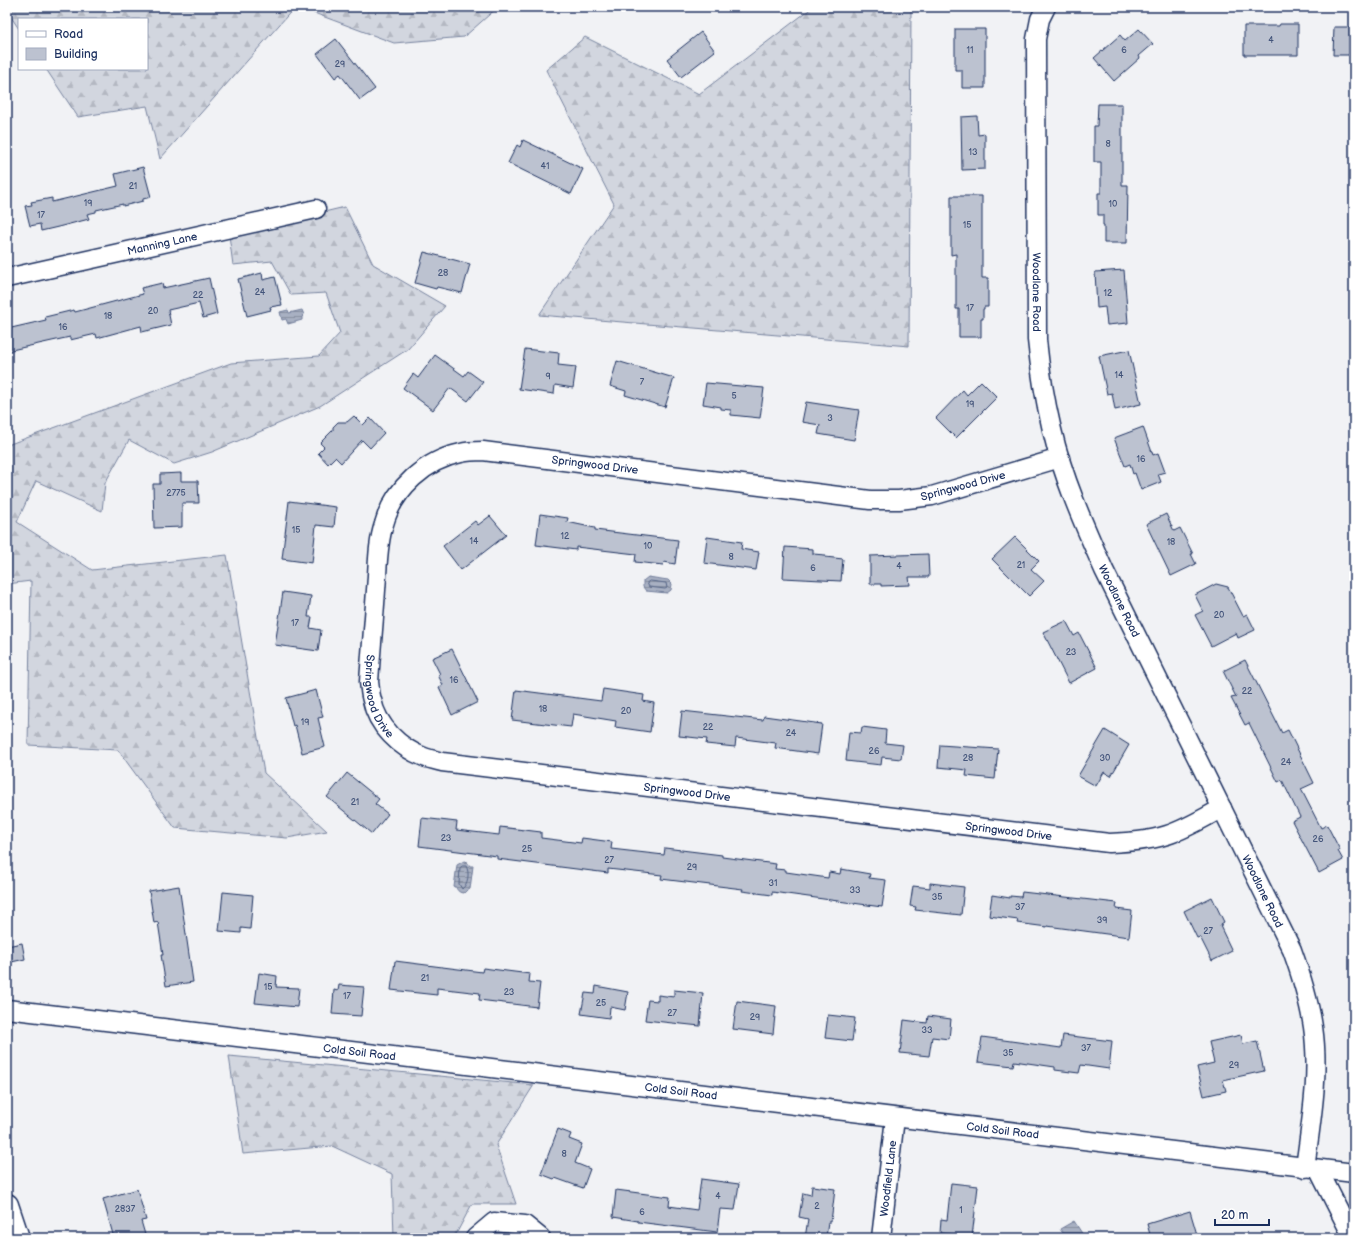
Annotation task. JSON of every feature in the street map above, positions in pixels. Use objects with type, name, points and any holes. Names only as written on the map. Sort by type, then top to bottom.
[{"type":"highway","points":[[7,1205],[18,1238]]},
{"type":"street","name":"Woodlane Road","points":[[1046,7],[1040,19],[1036,39],[1037,340],[1042,386],[1052,432],[1079,513],[1104,570],[1292,950],[1304,986],[1313,1028],[1316,1066],[1311,1168]]},
{"type":"street","name":"Manning Lane","points":[[7,278],[316,209]]},
{"type":"street","name":"Springwood Drive","points":[[1060,458],[932,496],[899,500],[870,500],[483,451],[461,453],[439,460],[420,471],[405,486],[393,502],[384,523],[379,546],[369,682],[372,702],[380,722],[393,737],[407,749],[424,758],[457,764],[1109,843],[1136,842],[1167,835],[1222,808]]},
{"type":"street","name":"Cold Soil Road","points":[[7,1009],[1354,1173]]},
{"type":"street","name":"Woodfield Lane","points":[[881,1238],[895,1118]]},
{"type":"street","points":[[1311,1168],[1353,1238]]},
{"type":"street","points":[[475,1238],[494,1222],[525,1225],[541,1238]]},
{"type":"green space","points":[[7,7],[295,7],[160,159],[147,106],[78,117],[47,70],[148,70],[148,18],[18,18],[18,28],[7,11]]},
{"type":"green space","points":[[298,7],[498,7],[464,37],[394,43]]},
{"type":"green space","points":[[813,7],[911,7],[909,346],[539,315],[614,204],[546,70],[585,37],[699,94]]},
{"type":"green space","points":[[345,207],[373,264],[445,306],[408,349],[320,406],[212,452],[174,464],[129,440],[105,483],[102,511],[36,481],[17,522],[92,570],[227,555],[264,773],[327,831],[287,838],[175,828],[118,750],[28,745],[31,581],[7,584],[7,449],[10,444],[231,363],[319,356],[340,333],[326,293],[291,295],[272,261],[233,265],[229,235]]},
{"type":"green space","points":[[229,1056],[534,1085],[496,1145],[516,1204],[472,1204],[454,1238],[394,1238],[392,1174],[332,1146],[243,1154]]},
{"type":"water","points":[[288,310],[289,313],[302,310],[304,315],[302,320],[288,324],[286,319],[282,320],[280,312]]},
{"type":"water","points":[[648,577],[668,580],[672,584],[671,590],[667,593],[646,591],[643,587],[643,581]]},
{"type":"water","points":[[464,861],[470,866],[473,866],[470,889],[464,893],[461,893],[456,887],[454,887],[457,865]]},
{"type":"water","points":[[1074,1221],[1085,1238],[1066,1238],[1060,1229]]},
{"type":"building","points":[[1280,24],[1298,24],[1298,55],[1244,55],[1244,26],[1279,26]]},
{"type":"building","points":[[1334,27],[1354,27],[1354,55],[1333,55]]},
{"type":"building","points":[[955,29],[985,29],[985,88],[962,88],[962,70],[955,70]]},
{"type":"building","points":[[1139,29],[1153,44],[1139,56],[1140,58],[1114,81],[1094,58],[1120,35],[1125,41]]},
{"type":"building","points":[[701,32],[715,51],[681,77],[667,59]]},
{"type":"building","points":[[336,39],[375,89],[360,100],[340,74],[335,78],[317,54]]},
{"type":"building","points":[[1098,104],[1122,104],[1122,185],[1128,185],[1127,243],[1104,243],[1103,215],[1098,215],[1098,193],[1101,193],[1101,162],[1094,162],[1094,126],[1097,126]]},
{"type":"building","points":[[977,116],[978,135],[985,134],[985,169],[962,170],[961,117]]},
{"type":"building","points":[[523,140],[583,169],[571,194],[508,163],[517,145],[520,147]]},
{"type":"building","points":[[143,167],[151,197],[143,199],[143,201],[123,206],[123,204],[96,210],[96,212],[87,214],[89,219],[58,227],[41,231],[40,224],[30,226],[25,206],[32,205],[31,202],[52,198],[52,202],[118,186],[115,174]]},
{"type":"building","points":[[951,196],[982,196],[982,278],[988,278],[988,307],[984,307],[983,309],[983,319],[981,319],[981,337],[959,337],[959,309],[956,309],[956,254],[951,255]]},
{"type":"building","points":[[424,252],[470,264],[462,293],[437,287],[436,289],[415,283]]},
{"type":"building","points":[[1124,270],[1128,323],[1107,325],[1105,307],[1097,308],[1095,272]]},
{"type":"building","points":[[262,273],[263,280],[275,277],[282,305],[270,307],[271,310],[247,316],[238,279]]},
{"type":"building","points":[[209,278],[217,314],[203,318],[199,303],[168,310],[171,325],[142,332],[141,326],[97,338],[96,334],[70,340],[70,337],[7,351],[7,329],[46,320],[45,317],[74,310],[75,312],[143,294],[141,288],[162,283],[163,288]]},
{"type":"building","points":[[525,349],[559,353],[558,365],[576,367],[573,388],[555,385],[554,394],[519,389]]},
{"type":"building","points":[[1129,350],[1141,404],[1115,410],[1112,393],[1107,394],[1099,356]]},
{"type":"building","points":[[435,355],[464,376],[468,371],[483,382],[468,401],[450,388],[433,410],[403,388],[413,374],[418,378]]},
{"type":"building","points":[[617,361],[674,378],[665,407],[625,395],[626,391],[610,386]]},
{"type":"building","points":[[981,381],[997,397],[956,438],[936,418],[963,390],[967,395]]},
{"type":"building","points":[[706,383],[764,388],[760,418],[731,415],[731,410],[703,404]]},
{"type":"building","points":[[806,402],[859,410],[854,440],[818,434],[820,425],[802,422]]},
{"type":"building","points":[[354,416],[363,425],[370,418],[384,433],[370,448],[362,440],[341,463],[335,457],[328,464],[318,453],[324,447],[320,443],[333,430],[333,427],[338,422],[347,422]]},
{"type":"building","points":[[1143,427],[1153,455],[1158,453],[1165,472],[1158,474],[1161,482],[1141,490],[1130,464],[1125,466],[1114,438]]},
{"type":"building","points":[[181,473],[181,481],[198,481],[199,503],[182,503],[182,527],[154,528],[153,484],[160,484],[160,474]]},
{"type":"building","points":[[289,501],[336,507],[334,527],[316,525],[312,563],[282,559]]},
{"type":"building","points":[[540,514],[568,518],[567,522],[595,528],[595,530],[678,540],[675,564],[664,562],[663,565],[635,562],[636,554],[576,547],[576,550],[536,545]]},
{"type":"building","points":[[1166,514],[1174,531],[1180,528],[1193,554],[1191,554],[1196,564],[1171,576],[1146,524]]},
{"type":"building","points":[[490,516],[506,535],[461,570],[443,546],[475,521],[478,525]]},
{"type":"building","points":[[707,537],[742,542],[741,549],[759,552],[756,570],[704,563]]},
{"type":"building","points":[[1015,537],[1039,561],[1031,569],[1044,581],[1029,596],[992,559]]},
{"type":"building","points":[[785,547],[813,549],[813,554],[843,559],[841,581],[783,578]]},
{"type":"building","points":[[928,554],[929,577],[909,577],[910,585],[881,586],[881,584],[870,584],[870,556]]},
{"type":"building","points":[[1216,584],[1228,587],[1243,616],[1247,614],[1255,630],[1238,638],[1236,633],[1211,646],[1195,615],[1203,611],[1195,595]]},
{"type":"building","points":[[283,592],[311,596],[308,617],[312,617],[310,628],[321,630],[318,651],[275,645]]},
{"type":"building","points":[[1066,621],[1074,636],[1079,633],[1097,668],[1069,683],[1043,632]]},
{"type":"building","points":[[452,649],[478,702],[452,715],[439,687],[443,685],[438,675],[440,674],[432,658]]},
{"type":"building","points":[[1245,660],[1282,733],[1288,730],[1314,783],[1301,789],[1321,828],[1327,825],[1340,850],[1338,851],[1343,860],[1319,873],[1292,821],[1300,817],[1282,780],[1278,782],[1249,723],[1245,725],[1231,698],[1236,697],[1223,671]]},
{"type":"building","points":[[603,689],[644,695],[643,701],[654,703],[650,732],[615,727],[616,721],[573,714],[571,727],[512,720],[516,690],[601,701]]},
{"type":"building","points":[[316,690],[323,717],[318,718],[325,747],[302,753],[286,698]]},
{"type":"building","points":[[682,711],[763,720],[764,716],[822,724],[818,754],[775,748],[776,743],[736,738],[735,747],[706,744],[707,739],[679,736]]},
{"type":"building","points":[[862,727],[886,730],[885,743],[903,745],[901,759],[882,757],[881,765],[846,761],[849,732],[861,733]]},
{"type":"building","points":[[1105,730],[1129,745],[1111,776],[1104,772],[1096,786],[1078,776]]},
{"type":"building","points":[[940,745],[998,749],[995,779],[966,776],[967,770],[938,767]]},
{"type":"building","points":[[347,773],[379,799],[375,804],[388,814],[372,834],[327,797]]},
{"type":"building","points":[[422,818],[457,822],[456,830],[499,835],[500,827],[541,832],[541,838],[581,843],[582,838],[612,842],[611,849],[664,855],[665,848],[722,855],[722,857],[776,864],[775,869],[786,870],[786,872],[828,878],[829,872],[840,874],[841,869],[870,874],[869,878],[886,880],[882,907],[772,892],[772,895],[742,891],[743,889],[661,879],[662,875],[608,869],[608,873],[497,859],[497,856],[419,846]]},
{"type":"building","points":[[930,883],[964,887],[961,915],[915,910],[916,907],[910,906],[913,886],[930,888]]},
{"type":"building","points":[[179,886],[193,982],[166,986],[158,922],[154,923],[149,891]]},
{"type":"building","points":[[223,892],[253,895],[250,929],[241,928],[241,933],[219,931]]},
{"type":"building","points":[[1022,892],[1117,903],[1116,909],[1132,911],[1129,937],[1017,923],[1018,920],[989,916],[992,895],[1010,898],[1010,896],[1021,897]]},
{"type":"building","points":[[1212,897],[1224,922],[1221,924],[1222,926],[1220,926],[1232,951],[1212,961],[1200,937],[1197,938],[1184,911]]},
{"type":"building","points":[[22,943],[25,959],[7,963],[7,946]]},
{"type":"building","points":[[395,961],[482,972],[483,968],[530,974],[529,982],[540,983],[537,1007],[479,1000],[480,993],[437,988],[437,995],[391,990]]},
{"type":"building","points":[[259,973],[277,976],[276,987],[299,988],[297,1007],[255,1003]]},
{"type":"building","points":[[339,985],[364,987],[361,1016],[332,1014],[334,990],[338,991]]},
{"type":"building","points":[[596,986],[628,992],[625,1010],[610,1007],[609,1018],[581,1014],[585,993],[595,994]]},
{"type":"building","points":[[674,990],[703,993],[700,1026],[645,1020],[648,1000],[658,1001],[658,995],[674,997]]},
{"type":"building","points":[[737,1001],[776,1006],[773,1034],[733,1029]]},
{"type":"building","points":[[828,1015],[855,1018],[852,1041],[825,1038]]},
{"type":"building","points":[[928,1016],[951,1019],[949,1039],[932,1037],[929,1056],[900,1053],[904,1020],[927,1023]]},
{"type":"building","points":[[1063,1035],[1112,1041],[1109,1069],[1081,1065],[1079,1073],[1055,1070],[1055,1067],[1014,1061],[1013,1066],[978,1062],[982,1037],[1061,1048]]},
{"type":"building","points":[[1241,1035],[1243,1044],[1257,1041],[1264,1071],[1223,1080],[1226,1091],[1204,1096],[1197,1067],[1214,1063],[1209,1042]]},
{"type":"building","points":[[558,1129],[571,1134],[569,1139],[582,1144],[575,1163],[590,1169],[583,1188],[541,1174]]},
{"type":"building","points":[[701,1179],[739,1184],[735,1210],[720,1209],[717,1232],[638,1222],[613,1217],[616,1190],[670,1197],[669,1206],[697,1210]]},
{"type":"building","points":[[951,1183],[978,1186],[972,1237],[940,1233],[941,1219],[947,1220]]},
{"type":"building","points":[[812,1186],[835,1189],[831,1222],[828,1222],[826,1238],[805,1238],[808,1219],[799,1217],[803,1193],[811,1195]]},
{"type":"building","points":[[137,1189],[146,1220],[141,1221],[146,1238],[114,1238],[103,1199]]},
{"type":"building","points":[[1190,1211],[1198,1238],[1151,1238],[1147,1224]]}]
